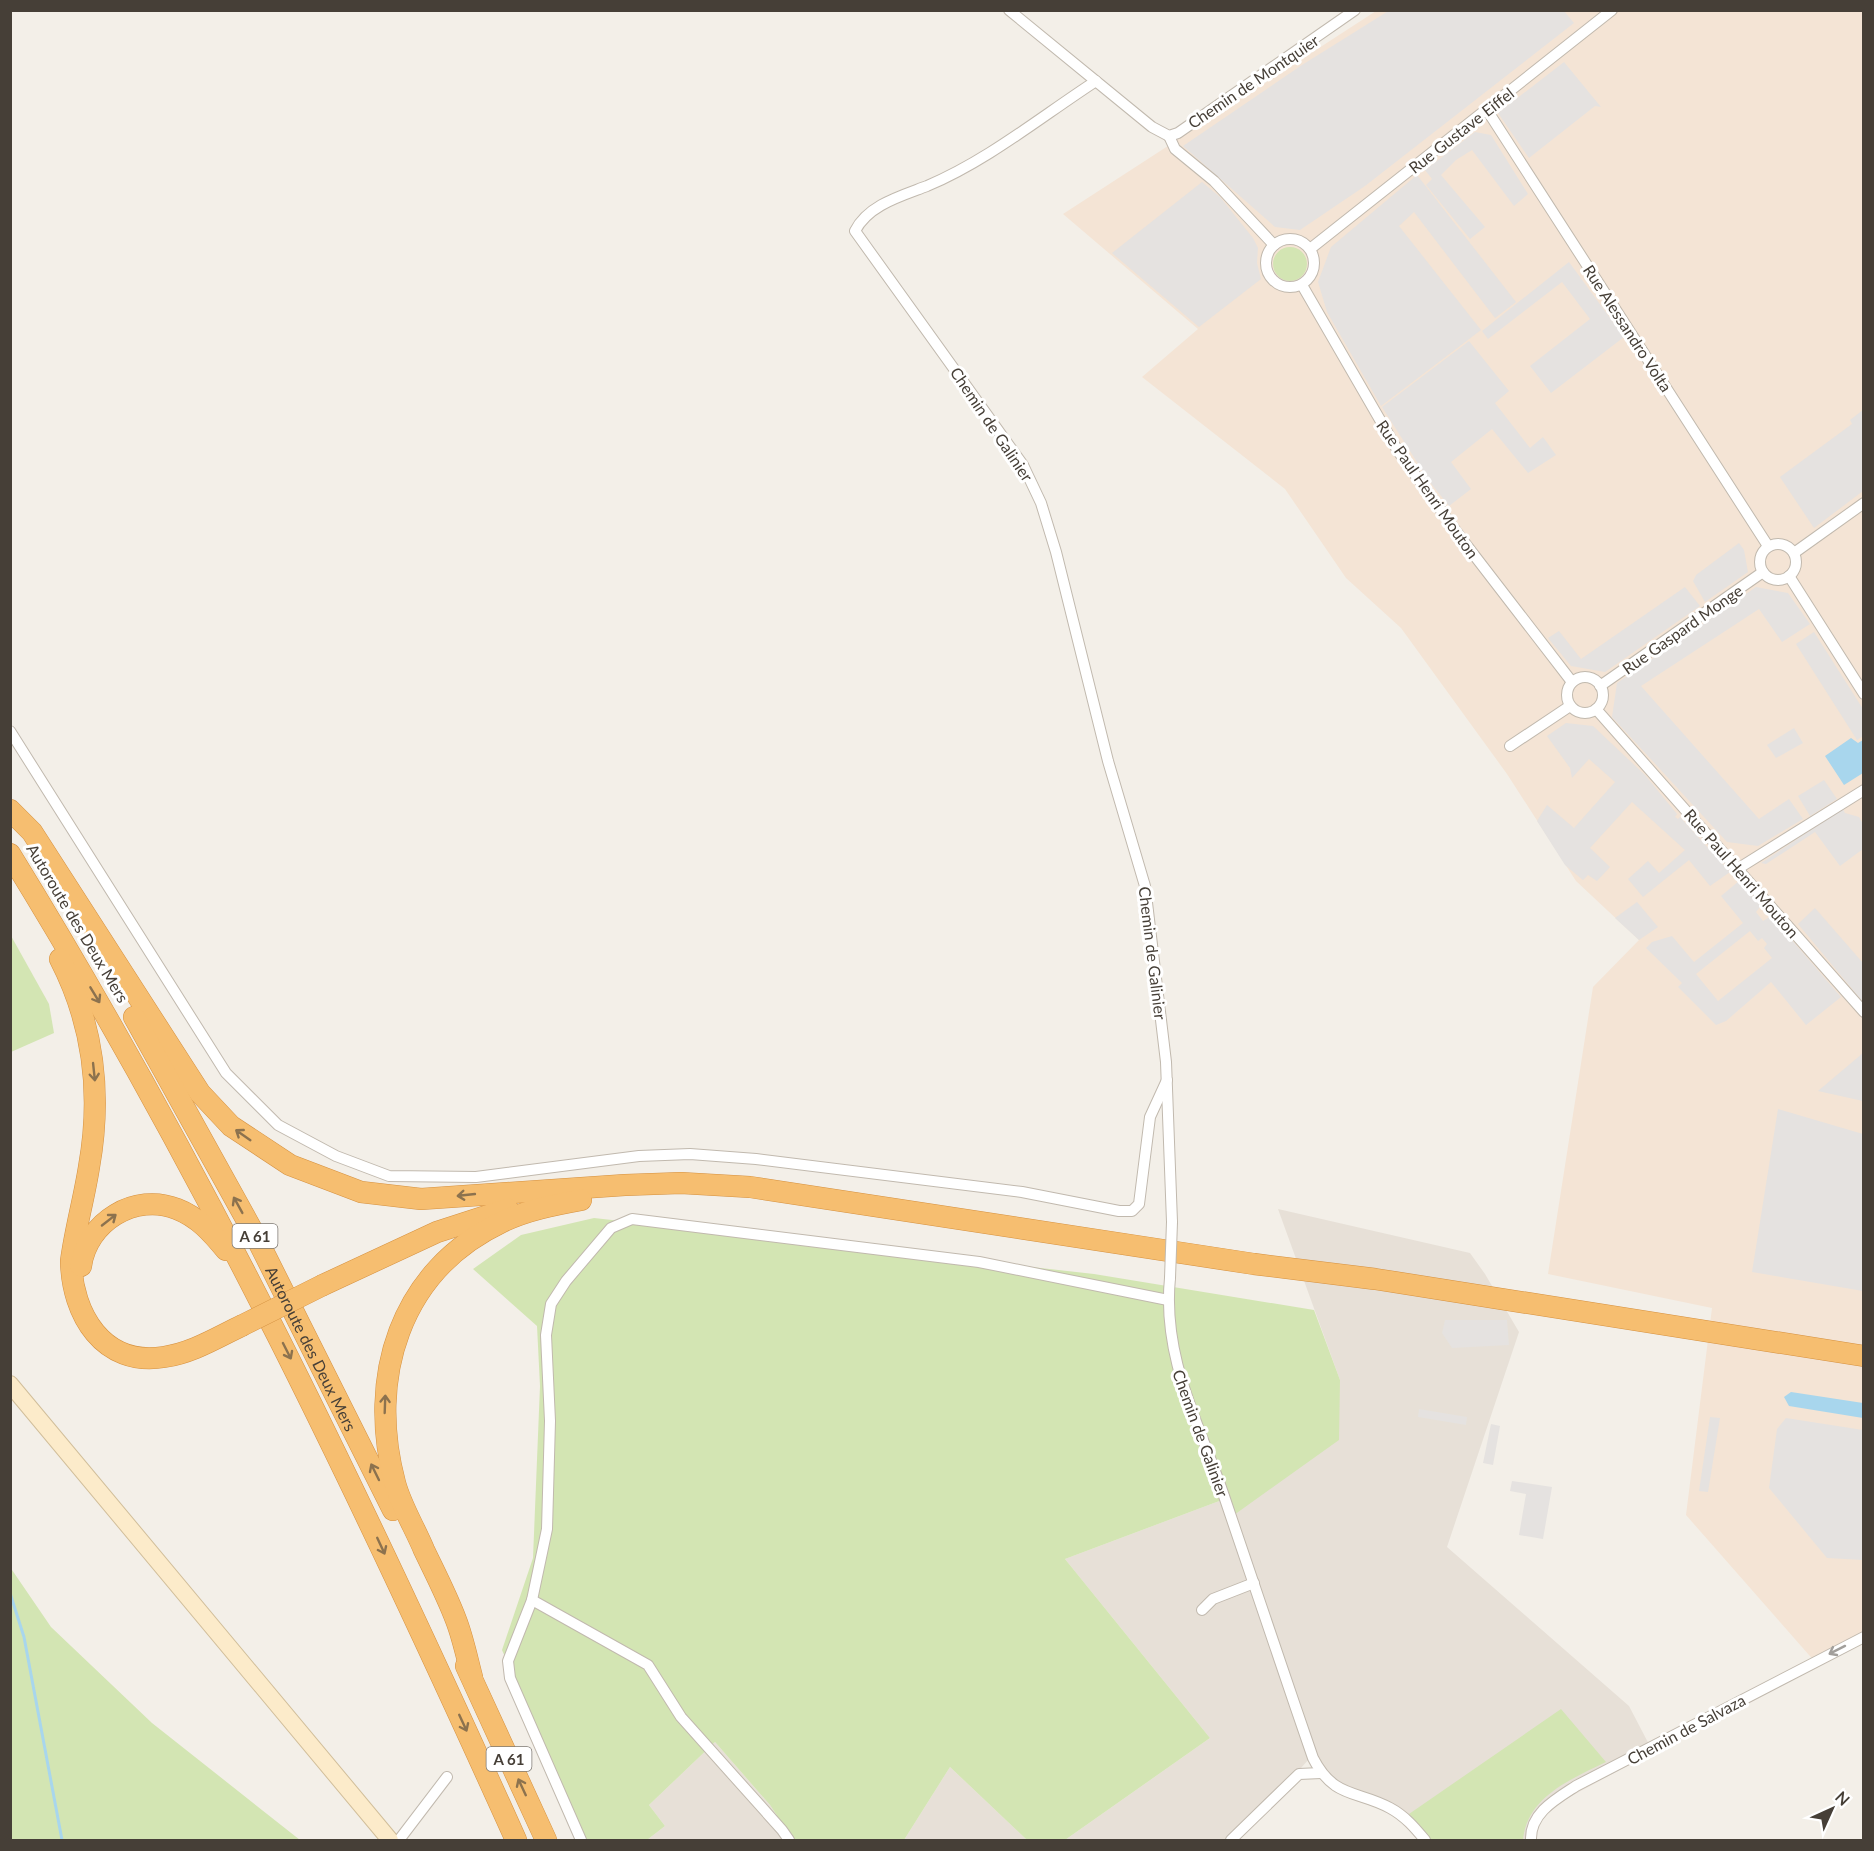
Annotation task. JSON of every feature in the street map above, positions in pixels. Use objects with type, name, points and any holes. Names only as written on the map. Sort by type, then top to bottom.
[{"type":"highway","points":[[10,811],[32,832],[200,1093],[231,1126],[271,1155],[329,1181],[388,1197],[421,1199],[506,1192],[574,1195],[674,1194],[748,1198],[1138,1256],[1299,1284],[1437,1302],[1863,1368]]},
{"type":"highway","name":"Autoroute des Deux Mers","points":[[10,811],[170,1080],[256,1237],[389,1501],[546,1840]]},
{"type":"highway","name":"Autoroute des Deux Mers","points":[[10,854],[149,1089],[261,1299],[369,1520],[516,1840]]},
{"type":"highway","points":[[22,873],[29,902],[76,995],[87,1026],[95,1078],[94,1132],[71,1261],[71,1280],[79,1310],[89,1328],[117,1350],[149,1358],[187,1351],[239,1320],[321,1280],[478,1217],[545,1199],[681,1183],[750,1187],[1254,1264],[1386,1281],[1863,1356]]},
{"type":"highway","points":[[472,1677],[457,1622],[396,1486],[384,1415],[390,1358],[404,1318],[417,1295],[460,1249],[478,1235],[523,1213],[574,1195]]},
{"type":"highway","points":[[239,1320],[166,1344],[142,1346],[121,1339],[101,1324],[85,1298],[81,1268],[88,1242],[105,1222],[130,1207],[163,1204],[178,1209],[204,1225],[225,1250],[241,1278],[261,1299]]},
{"type":"main road","points":[[10,1384],[390,1840]]},
{"type":"street","name":"Chemin de Montquier","points":[[1009,10],[1152,127],[1169,136],[1178,133],[1355,10]]},
{"type":"street","name":"Rue Gustave Eiffel","points":[[1310,249],[1612,10]]},
{"type":"street","name":"Chemin de Galinier","points":[[1096,81],[944,179],[892,200],[862,217],[855,231],[1023,465],[1041,503],[1085,665],[1108,761],[1145,886],[1167,1080],[1172,1222],[1168,1300],[1176,1368],[1254,1583],[1313,1758],[1321,1773],[1345,1793],[1389,1807],[1410,1822],[1425,1840]]},
{"type":"street","name":"Rue Alessandro Volta","points":[[1487,110],[1768,546]]},
{"type":"street","points":[[1169,136],[1175,149],[1214,181],[1275,245]]},
{"type":"street","points":[[1289,239],[1297,240],[1310,249],[1314,265],[1308,279],[1302,285],[1285,287],[1270,277],[1266,260],[1275,245],[1289,239]]},
{"type":"street","name":"Rue Paul Henri Mouton","points":[[1302,285],[1398,451],[1449,523],[1572,682]]},
{"type":"street","points":[[1794,553],[1863,503]]},
{"type":"street","points":[[1783,544],[1794,553],[1796,565],[1789,576],[1775,579],[1763,572],[1760,558],[1768,546],[1783,544]]},
{"type":"street","name":"Rue Gaspard Monge","points":[[1600,686],[1763,572]]},
{"type":"street","points":[[1789,576],[1863,694]]},
{"type":"street","points":[[1577,678],[1590,678],[1600,686],[1602,698],[1596,710],[1582,713],[1570,706],[1567,698],[1572,682],[1577,678]]},
{"type":"street","points":[[1510,746],[1570,706]]},
{"type":"street","name":"Rue Paul Henri Mouton","points":[[1596,710],[1739,868],[1863,1012]]},
{"type":"street","points":[[10,731],[226,1073],[278,1125],[336,1156],[389,1176],[476,1177],[639,1156],[690,1154],[880,1173],[1022,1192],[1119,1211],[1132,1211],[1139,1203],[1150,1118],[1167,1080]]},
{"type":"street","points":[[1739,868],[1863,790]]},
{"type":"street","points":[[581,1840],[510,1678],[508,1661],[532,1600],[547,1529],[550,1421],[546,1335],[551,1304],[566,1281],[611,1228],[632,1219],[866,1247],[979,1262],[1168,1300]]},
{"type":"street","points":[[1202,1610],[1213,1599],[1254,1583]]},
{"type":"street","points":[[532,1600],[648,1665],[681,1717],[789,1840]]},
{"type":"street","name":"Chemin de Salvaza","points":[[1531,1840],[1530,1831],[1546,1805],[1576,1786],[1863,1637]]},
{"type":"street","points":[[1231,1840],[1299,1774],[1321,1773]]},
{"type":"street","points":[[399,1840],[447,1777]]},
{"type":"shaded area","points":[[1390,10],[1564,11],[1574,23],[1365,186],[1300,230],[1275,227],[1183,146],[1302,65]]},
{"type":"shaded area","points":[[1376,11],[1863,11],[1864,1633],[1816,1663],[1686,1515],[1712,1308],[1548,1274],[1593,987],[1639,940],[1576,881],[1507,774],[1401,628],[1346,578],[1285,489],[1142,377],[1198,329],[1063,214]]},
{"type":"shaded area","points":[[1564,62],[1601,107],[1595,106],[1529,158],[1498,113]]},
{"type":"shaded area","points":[[1475,132],[1491,135],[1528,194],[1514,206],[1472,150],[1456,160],[1441,175],[1485,227],[1470,239],[1426,185],[1432,179],[1425,170]]},
{"type":"shaded area","points":[[1417,175],[1516,302],[1495,318],[1414,212],[1399,226],[1481,330],[1381,406],[1327,312],[1318,282],[1331,247]]},
{"type":"shaded area","points":[[1202,182],[1220,197],[1253,238],[1258,248],[1257,263],[1261,279],[1199,327],[1112,253]]},
{"type":"shaded area","points":[[1569,262],[1624,337],[1551,393],[1530,366],[1590,319],[1562,282],[1488,339],[1482,331]]},
{"type":"shaded area","points":[[1469,341],[1509,391],[1495,403],[1530,448],[1543,437],[1556,455],[1528,473],[1492,429],[1451,462],[1471,489],[1449,506],[1429,481],[1382,407]]},
{"type":"shaded area","points":[[1863,410],[1863,491],[1814,528],[1780,477],[1852,424],[1850,420]]},
{"type":"shaded area","points":[[1739,543],[1744,550],[1748,572],[1705,602],[1693,581],[1696,575]]},
{"type":"shaded area","points":[[1685,587],[1700,606],[1605,672],[1571,666],[1548,638],[1559,631],[1581,659]]},
{"type":"shaded area","points":[[1756,587],[1788,593],[1810,624],[1782,642],[1759,609],[1641,686],[1759,819],[1789,799],[1803,819],[1758,846],[1727,842],[1612,717],[1617,683]]},
{"type":"shaded area","points":[[1814,632],[1863,709],[1863,736],[1857,740],[1796,644]]},
{"type":"shaded area","points":[[1566,723],[1593,726],[1645,775],[1677,814],[1675,817],[1678,819],[1680,817],[1730,872],[1710,886],[1689,860],[1643,897],[1628,879],[1648,861],[1659,873],[1685,850],[1632,802],[1590,848],[1610,867],[1597,881],[1588,875],[1583,880],[1565,865],[1537,821],[1547,805],[1574,828],[1615,782],[1589,759],[1572,778],[1570,768],[1547,736]]},
{"type":"shaded area","points":[[1794,728],[1803,743],[1776,758],[1767,745]]},
{"type":"shaded area","points":[[1824,780],[1837,799],[1810,816],[1798,796]]},
{"type":"shaded area","points":[[1843,809],[1845,813],[1859,817],[1863,824],[1863,849],[1840,866],[1815,832],[1766,864],[1761,863]]},
{"type":"shaded area","points":[[1739,881],[1761,906],[1756,912],[1763,921],[1771,916],[1841,997],[1806,1025],[1771,982],[1726,1021],[1716,1025],[1678,987],[1682,983],[1646,948],[1652,942],[1672,936],[1694,962],[1743,923],[1721,896]],"holes":[[[1750,931],[1758,941],[1762,938],[1767,944],[1764,948],[1772,958],[1718,1001],[1696,974]]]},
{"type":"shaded area","points":[[1637,902],[1658,927],[1639,940],[1615,918]]},
{"type":"shaded area","points":[[1815,908],[1863,963],[1863,1002],[1798,924]]},
{"type":"shaded area","points":[[1863,1053],[1863,1101],[1818,1091]]},
{"type":"shaded area","points":[[1778,1109],[1863,1134],[1863,1291],[1752,1272]]},
{"type":"shaded area","points":[[1278,1209],[1470,1253],[1519,1332],[1447,1547],[1629,1706],[1653,1752],[1551,1807],[1534,1831],[1534,1840],[1423,1840],[1393,1811],[1349,1798],[1309,1759],[1237,1840],[1065,1840],[1210,1738],[1065,1559],[1222,1500],[1340,1380]]},
{"type":"shaded area","points":[[1445,1320],[1507,1320],[1509,1345],[1452,1348],[1442,1333]]},
{"type":"shaded area","points":[[1419,1409],[1467,1417],[1466,1425],[1418,1417]]},
{"type":"shaded area","points":[[1710,1417],[1720,1418],[1708,1492],[1699,1491]]},
{"type":"shaded area","points":[[1786,1418],[1863,1430],[1863,1560],[1827,1558],[1769,1488],[1777,1429]]},
{"type":"shaded area","points":[[1491,1424],[1500,1426],[1493,1465],[1483,1463]]},
{"type":"shaded area","points":[[1512,1481],[1552,1487],[1543,1539],[1519,1535],[1526,1494],[1510,1491]]},
{"type":"shaded area","points":[[715,1742],[770,1805],[793,1840],[647,1840],[665,1826],[649,1805]]},
{"type":"shaded area","points":[[950,1767],[1027,1840],[904,1840]]},
{"type":"green space","points":[[1290,247],[1302,252],[1307,264],[1302,276],[1290,281],[1278,276],[1273,264],[1278,252]]},
{"type":"green space","points":[[10,934],[49,1004],[54,1033],[11,1052]]},
{"type":"green space","points":[[594,1218],[1094,1274],[1314,1310],[1340,1380],[1339,1440],[1234,1515],[1222,1500],[1065,1559],[1210,1738],[1065,1840],[1027,1840],[950,1767],[904,1840],[793,1840],[770,1805],[715,1742],[649,1805],[665,1826],[647,1840],[587,1840],[502,1650],[533,1558],[540,1386],[537,1326],[473,1269],[521,1235]]},
{"type":"green space","points":[[10,1567],[51,1627],[152,1723],[300,1840],[11,1840]]},
{"type":"green space","points":[[1561,1709],[1606,1762],[1565,1783],[1542,1801],[1526,1825],[1523,1840],[1430,1840],[1409,1814]]},
{"type":"water","points":[[1851,738],[1858,743],[1863,740],[1863,773],[1844,785],[1825,756]]},
{"type":"water","points":[[1791,1392],[1863,1403],[1863,1418],[1789,1406],[1784,1397]]},
{"type":"waterway","points":[[10,1593],[24,1637],[62,1840]]}]
